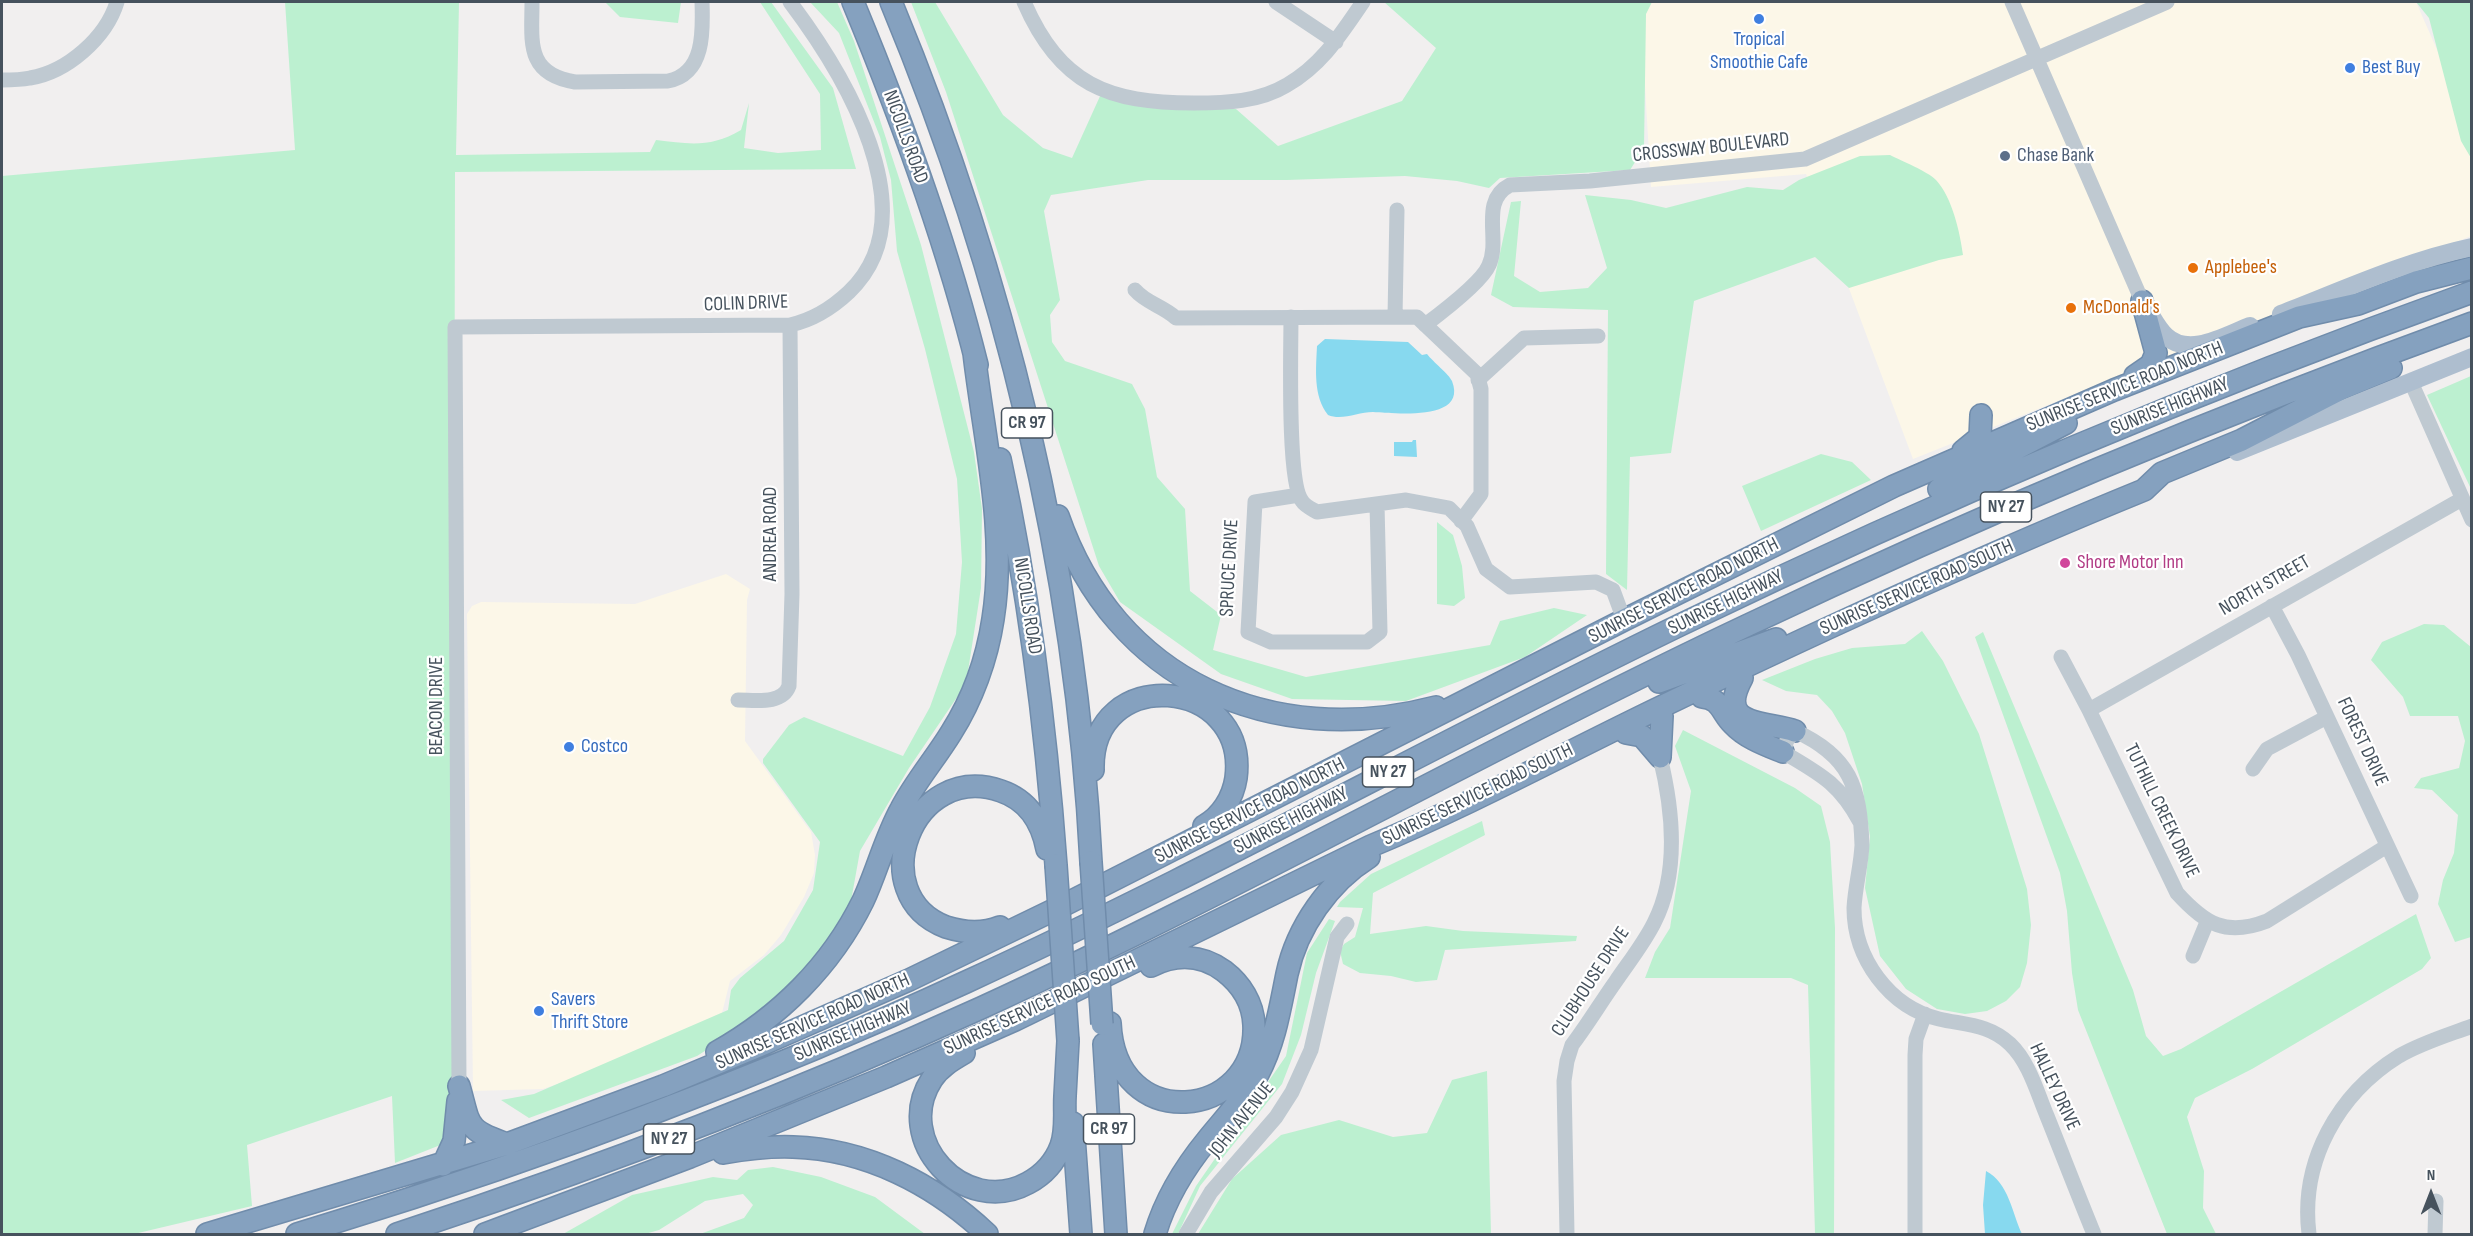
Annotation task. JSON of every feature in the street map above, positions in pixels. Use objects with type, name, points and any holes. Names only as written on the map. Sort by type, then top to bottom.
[{"type":"highway","name":"NICOLLS ROAD","points":[[853,2],[921,178],[974,353],[1007,490],[1027,596],[1042,704],[1052,866]]},
{"type":"highway","name":"NICOLLS ROAD","points":[[891,2],[938,120],[973,224],[1029,432],[1049,527],[1069,644],[1079,721],[1099,971],[1106,1024]]},
{"type":"highway","points":[[2299,317],[2358,304],[2416,282],[2472,268]]},
{"type":"highway","name":"SUNRISE HIGHWAY","points":[[297,1234],[446,1188],[612,1129],[766,1069],[897,1013],[1098,919],[1604,662],[1809,563],[2084,442],[2273,366],[2472,292]]},
{"type":"highway","points":[[2114,390],[2145,370],[2156,358],[2155,343],[2142,301]]},
{"type":"highway","name":"SUNRISE SERVICE ROAD NORTH","points":[[207,1234],[507,1144],[713,1066],[812,1023],[1063,912],[1143,865],[1839,513],[1947,462],[2114,390],[2299,317]]},
{"type":"highway","name":"SUNRISE HIGHWAY","points":[[396,1234],[524,1192],[667,1140],[926,1032],[1123,940],[1745,626],[1997,511],[2206,423],[2472,323]]},
{"type":"highway","points":[[2144,490],[2162,473],[2242,440],[2343,388],[2472,333]]},
{"type":"highway","points":[[1809,563],[1872,522],[1986,467],[2098,407],[2190,367],[2242,339]]},
{"type":"highway","points":[[567,1122],[616,1095],[715,1053],[745,1035],[778,1011],[807,983],[854,919],[900,810],[953,731],[966,706],[978,678],[989,639],[996,600],[998,553],[974,353]]},
{"type":"highway","points":[[1947,462],[1980,437],[1982,415],[1989,423],[2000,428],[2038,423]]},
{"type":"highway","points":[[1029,432],[1062,529],[1088,581],[1126,631],[1177,672],[1215,694],[1254,709],[1321,721],[1386,718],[1474,697]]},
{"type":"highway","name":"SUNRISE SERVICE ROAD SOUTH","points":[[485,1234],[690,1157],[886,1077],[1015,1020],[1339,861],[1533,772],[1589,742],[1861,612],[1933,579],[2144,490]]},
{"type":"highway","points":[[1553,721],[1805,628],[1882,593],[1933,579]]},
{"type":"highway","points":[[1533,772],[1580,756],[1742,678],[1800,649],[1861,612]]},
{"type":"highway","points":[[1742,678],[1736,689],[1735,699],[1742,717],[1750,722],[1780,726],[1795,731]]},
{"type":"highway","points":[[1089,833],[1094,789],[1094,749],[1107,722],[1131,702],[1151,695],[1182,697],[1201,705],[1219,720],[1234,748],[1237,770],[1233,791],[1224,807],[1209,823],[1143,865]]},
{"type":"highway","points":[[1702,697],[1714,700],[1733,725],[1744,733],[1783,752]]},
{"type":"highway","points":[[1660,757],[1662,716]]},
{"type":"highway","points":[[1626,733],[1641,736],[1660,757]]},
{"type":"highway","points":[[980,786],[1007,793],[1018,799],[1032,812],[1045,838],[1052,866],[1063,912],[983,932],[952,929],[933,920],[917,904],[904,874],[904,851],[910,829],[922,810],[953,790],[980,786]]},
{"type":"highway","points":[[1155,1234],[1183,1173],[1208,1138],[1241,1100],[1264,1062],[1277,1025],[1290,961],[1315,910],[1333,887],[1353,869],[1420,825]]},
{"type":"highway","name":"CR 97","points":[[1063,912],[1068,1041],[1081,1234]]},
{"type":"highway","points":[[1084,986],[1143,970],[1167,959],[1184,957],[1201,959],[1226,972],[1245,992],[1254,1020],[1254,1037],[1246,1064],[1228,1085],[1205,1099],[1174,1102],[1154,1097],[1128,1079],[1114,1054],[1106,1024]]},
{"type":"highway","points":[[1015,1020],[940,1070],[923,1098],[921,1122],[929,1152],[949,1176],[968,1187],[990,1192],[1012,1190],[1034,1179],[1051,1165],[1061,1148],[1065,1130],[1068,1041]]},
{"type":"highway","name":"CR 97","points":[[1106,1024],[1116,1234]]},
{"type":"highway","points":[[459,1086],[472,1127],[480,1135],[507,1144]]},
{"type":"highway","points":[[442,1165],[454,1141],[459,1086]]},
{"type":"highway","points":[[690,1157],[776,1147],[805,1148],[846,1155],[875,1163],[912,1179],[946,1200],[987,1234]]},
{"type":"main road","points":[[2142,301],[2166,336],[2181,345],[2197,345],[2417,262],[2472,249]]},
{"type":"main road","name":"SUNRISE SERVICE ROAD NORTH","points":[[2299,317],[2472,249]]},
{"type":"main road","name":"SUNRISE SERVICE ROAD SOUTH","points":[[2144,490],[2472,357]]},
{"type":"street","points":[[2,80],[31,78],[56,69],[76,57],[97,38],[114,12],[117,2]]},
{"type":"street","points":[[532,2],[532,50],[535,59],[547,72],[560,80],[574,82],[668,81],[682,76],[693,65],[700,51],[703,26],[702,2]]},
{"type":"street","name":"COLIN DRIVE","points":[[455,327],[790,325],[816,316],[856,286],[867,272],[881,228],[882,212],[875,164],[859,115],[836,69],[790,2]]},
{"type":"street","points":[[1024,2],[1036,29],[1049,48],[1064,64],[1103,90],[1128,99],[1148,102],[1205,103],[1236,102],[1261,97],[1286,86],[1309,71],[1324,57],[1363,2]]},
{"type":"street","points":[[1276,2],[1336,42]]},
{"type":"street","points":[[2012,2],[2142,301]]},
{"type":"street","name":"CROSSWAY BOULEVARD","points":[[1425,325],[1487,270],[1492,250],[1493,206],[1501,191],[1510,185],[1590,182],[1798,161],[1840,145],[2036,57],[2167,2]]},
{"type":"street","points":[[1395,317],[1397,210]]},
{"type":"street","points":[[1135,290],[1143,300],[1168,310],[1176,318],[1417,317],[1477,374],[1481,389],[1481,494],[1461,521]]},
{"type":"street","points":[[1290,317],[1292,441],[1296,489],[1302,502],[1317,512],[1406,500],[1449,508],[1467,526],[1486,569],[1510,587],[1596,582],[1613,590],[1624,620]]},
{"type":"street","name":"ANDREA ROAD","points":[[738,700],[780,697],[789,686],[792,606],[790,325]]},
{"type":"street","name":"BEACON DRIVE","points":[[455,327],[459,1086]]},
{"type":"street","points":[[1478,380],[1524,338],[1598,336]]},
{"type":"street","points":[[2411,382],[2472,520]]},
{"type":"street","name":"SPRUCE DRIVE","points":[[1299,495],[1255,502],[1248,632],[1270,642],[1366,642],[1380,632],[1377,504]]},
{"type":"street","name":"NORTH STREET","points":[[2089,710],[2462,499]]},
{"type":"street","name":"FOREST DRIVE","points":[[2272,606],[2411,896]]},
{"type":"street","name":"TUTHILL CREEK DRIVE","points":[[2061,657],[2177,893],[2197,915],[2207,922]]},
{"type":"street","points":[[2253,769],[2267,749],[2327,717]]},
{"type":"street","points":[[1783,752],[1795,731]]},
{"type":"street","name":"HALLEY DRIVE","points":[[1795,731],[1826,749],[1840,762],[1853,783],[1858,799],[1861,856],[1854,907],[1860,945],[1869,966],[1900,1000],[1925,1014],[1970,1023],[1992,1031],[2019,1054],[2031,1076],[2094,1234]]},
{"type":"street","points":[[1816,771],[1826,749]]},
{"type":"street","name":"HALLEY DRIVE","points":[[1783,752],[1816,771],[1846,797],[1860,822]]},
{"type":"street","name":"CLUBHOUSE DRIVE","points":[[1566,1234],[1564,1081],[1567,1061],[1572,1045],[1648,933],[1663,903],[1669,877],[1671,836],[1667,789],[1660,757]]},
{"type":"street","points":[[2193,956],[2207,922],[2247,928],[2267,921],[2387,846]]},
{"type":"street","name":"JOHN AVENUE","points":[[1186,1234],[1211,1192],[1276,1117],[1293,1092],[1311,1050],[1337,937],[1347,924]]},
{"type":"street","points":[[1915,1234],[1914,1055],[1916,1039],[1925,1014]]},
{"type":"street","points":[[2309,1234],[2307,1218],[2309,1189],[2316,1162],[2325,1135],[2350,1097],[2363,1082],[2401,1055],[2472,1026]]},
{"type":"street","points":[[2435,1234],[2436,1201]]},
{"type":"shaded area","points":[[1640,2],[2416,2],[2453,86],[2471,150],[2471,236],[1913,459],[1806,174],[1651,187]]},
{"type":"shaded area","points":[[726,574],[750,589],[747,600],[745,741],[811,832],[815,855],[814,873],[804,897],[781,935],[764,955],[730,981],[722,1013],[628,1059],[543,1089],[473,1091],[467,614],[472,606],[481,602],[635,604]]},
{"type":"green space","points":[[285,2],[459,2],[456,155],[650,152],[656,140],[710,142],[741,130],[749,103],[744,148],[778,153],[821,150],[820,94],[760,2],[771,2],[833,88],[856,169],[455,172],[453,1140],[395,1163],[392,1096],[247,1145],[252,1206],[134,1234],[2,1234],[2,176],[295,150]]},
{"type":"green space","points":[[605,2],[681,2],[678,23],[620,17]]},
{"type":"green space","points":[[810,2],[837,2],[854,41],[921,245],[974,452],[982,509],[981,588],[966,684],[909,768],[860,851],[851,901],[815,962],[755,1019],[697,1056],[529,1118],[501,1100],[534,1094],[728,1010],[731,990],[740,978],[784,941],[813,890],[820,842],[763,763],[763,759],[789,725],[804,717],[903,756],[930,707],[956,634],[962,562],[957,479],[925,349],[897,251],[891,180],[880,137],[839,33]]},
{"type":"green space","points":[[911,2],[935,2],[1003,115],[1043,148],[1072,158],[1101,94],[1121,100],[1236,109],[1278,146],[1402,101],[1436,48],[1384,2],[1652,2],[1646,14],[1644,148],[1630,170],[1500,178],[1489,188],[1457,181],[1405,176],[1287,180],[1148,180],[1051,195],[1044,211],[1060,300],[1050,315],[1052,342],[1065,361],[1132,384],[1145,409],[1157,477],[1185,509],[1190,591],[1221,615],[1213,650],[1306,677],[1490,645],[1500,621],[1554,608],[1587,615],[1525,657],[1406,701],[1292,699],[1221,674],[1120,602],[1099,566],[946,92]]},
{"type":"green space","points":[[2416,2],[2471,2],[2471,158],[2461,141],[2429,18]]},
{"type":"green space","points":[[1890,155],[1927,173],[1942,187],[1954,215],[1963,255],[1939,260],[1849,288],[1815,257],[1694,301],[1671,453],[1630,457],[1627,590],[1606,574],[1608,310],[1513,307],[1491,295],[1511,202],[1521,201],[1514,276],[1540,292],[1588,288],[1607,268],[1585,195],[1631,200],[1666,208],[1747,187],[1783,190],[1799,180],[1860,156]]},
{"type":"green space","points":[[2471,376],[2471,489],[2427,395]]},
{"type":"green space","points":[[1821,454],[1852,462],[1871,480],[1761,531],[1742,486]]},
{"type":"green space","points":[[1437,522],[1453,535],[1462,566],[1465,598],[1454,606],[1437,604]]},
{"type":"green space","points":[[2424,624],[2444,625],[2471,647],[2471,937],[2455,942],[2438,904],[2443,880],[2454,853],[2458,815],[2432,790],[2414,788],[2421,778],[2459,768],[2465,741],[2458,716],[2410,716],[2403,697],[2371,660],[2382,642]]},
{"type":"green space","points":[[1922,631],[1943,661],[1979,734],[2027,889],[2031,925],[2027,963],[2020,987],[2006,1001],[1987,1011],[1965,1014],[1937,1009],[1906,989],[1880,956],[1865,888],[1870,837],[1862,784],[1845,733],[1832,711],[1817,695],[1786,691],[1762,680],[1815,659],[1852,648],[1905,644]]},
{"type":"green space","points":[[1983,632],[2133,990],[2146,1036],[2163,1056],[2181,1049],[2416,914],[2431,958],[2422,969],[2252,1069],[2195,1098],[2187,1117],[2204,1171],[2203,1208],[2216,1234],[2167,1234],[2078,1010],[2072,973],[2067,911],[2060,873],[1975,637]]},
{"type":"green space","points":[[1683,730],[1795,788],[1821,806],[1830,842],[1835,928],[1834,1234],[1815,1234],[1808,985],[1791,978],[1645,978],[1655,952],[1670,928],[1691,791],[1675,746]]},
{"type":"green space","points":[[1482,821],[1485,835],[1373,893],[1370,934],[1426,926],[1463,931],[1577,936],[1576,941],[1445,950],[1437,980],[1416,982],[1391,976],[1360,973],[1343,964],[1340,951],[1344,944],[1355,937],[1363,908],[1337,907],[1340,902],[1371,874]]},
{"type":"green space","points":[[1329,919],[1335,921],[1316,973],[1301,1035],[1282,1084],[1200,1186],[1178,1234],[1172,1234],[1196,1186],[1286,1056],[1307,953]]},
{"type":"green space","points":[[1487,1071],[1491,1234],[1198,1234],[1232,1179],[1281,1135],[1339,1120],[1393,1137],[1427,1133],[1452,1080]]},
{"type":"green space","points":[[773,1167],[821,1177],[875,1197],[925,1234],[700,1234],[744,1218],[753,1205],[743,1194],[705,1201],[659,1230],[645,1234],[563,1234],[632,1195],[713,1177],[737,1180],[748,1170]]},
{"type":"water","points":[[1325,339],[1408,342],[1422,355],[1427,354],[1448,375],[1452,381],[1454,394],[1449,403],[1439,409],[1426,412],[1367,412],[1344,417],[1328,415],[1320,399],[1316,373],[1317,346]]},
{"type":"water","points":[[1416,440],[1417,457],[1394,456],[1394,442],[1412,442]]},
{"type":"water","points":[[1986,1171],[1994,1176],[2005,1191],[2022,1234],[1985,1234],[1983,1205]]},
{"type":"place","name":"Tropical Smoothie Cafe","points":[[1759,19]]},
{"type":"place","name":"Best Buy","points":[[2350,68]]},
{"type":"place","name":"Chase Bank","points":[[2005,156]]},
{"type":"place","name":"Applebee's","points":[[2193,268]]},
{"type":"place","name":"McDonald's","points":[[2071,308]]},
{"type":"place","name":"Shore Motor Inn","points":[[2065,563]]},
{"type":"place","name":"Costco","points":[[569,747]]},
{"type":"place","name":"Savers Thrift Store","points":[[539,1011]]}]
